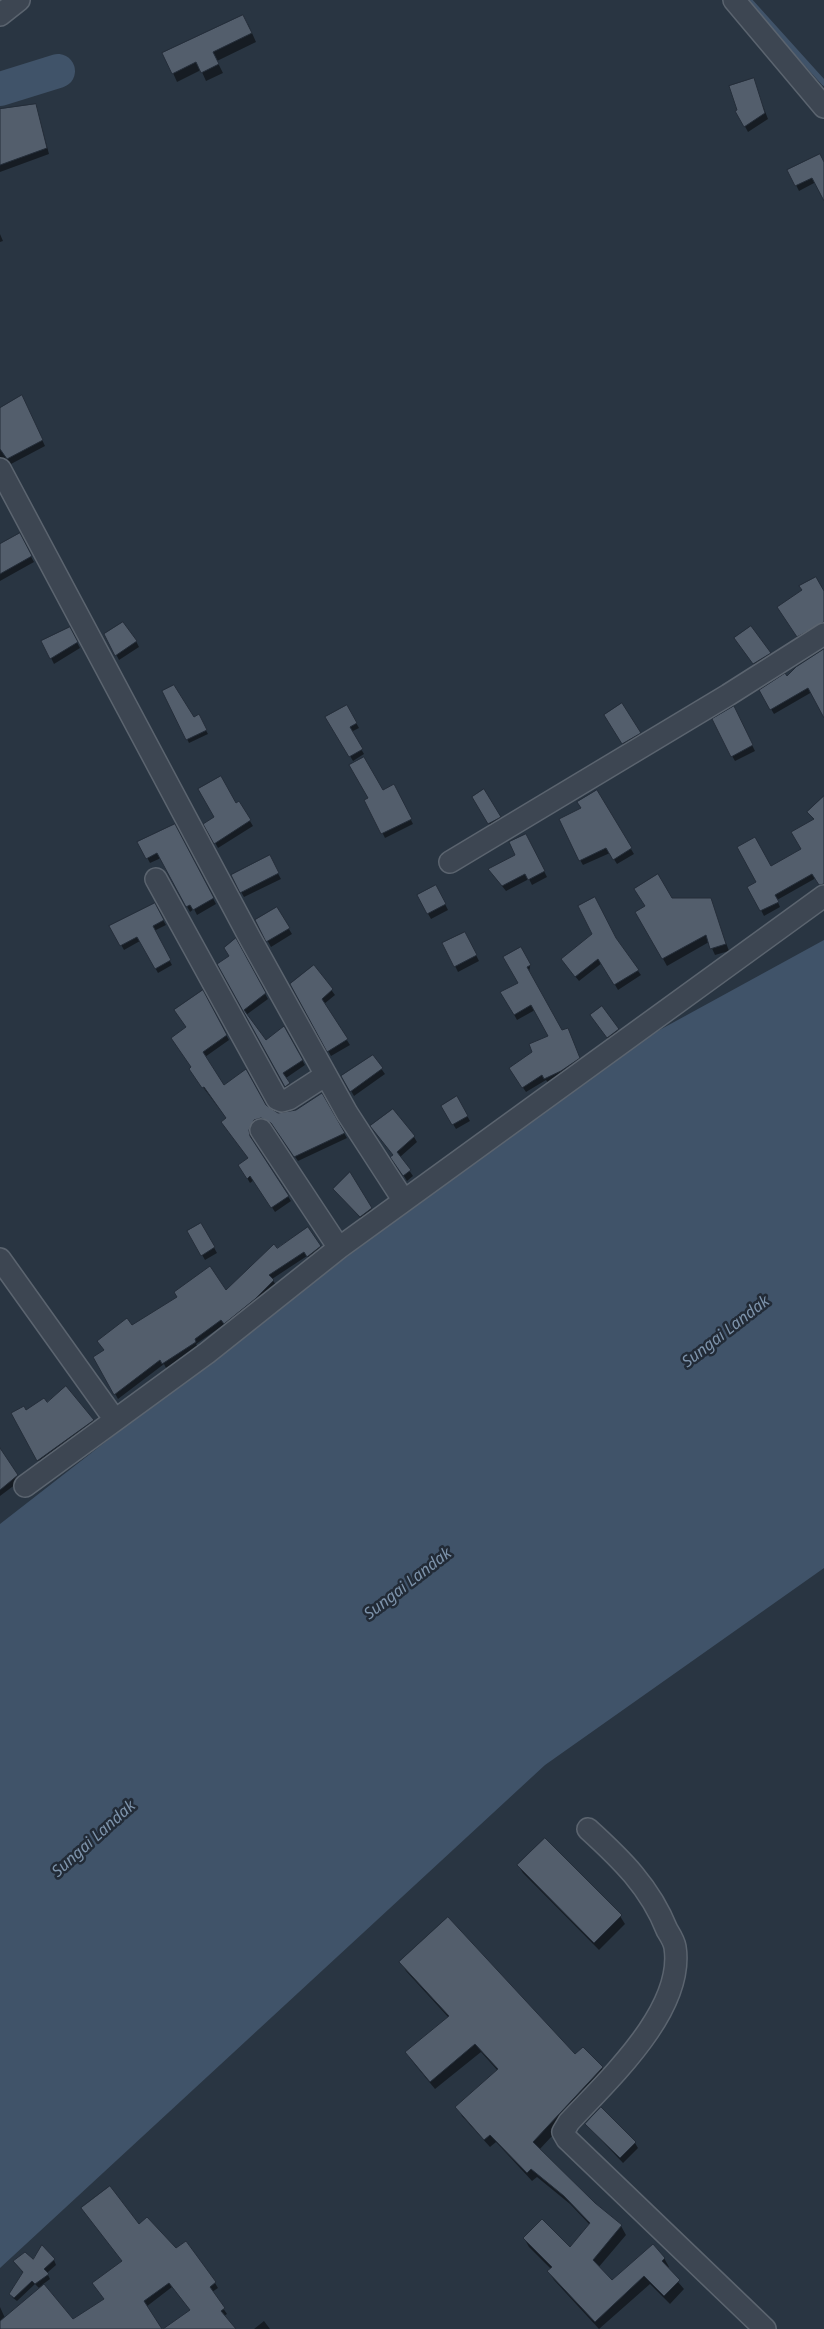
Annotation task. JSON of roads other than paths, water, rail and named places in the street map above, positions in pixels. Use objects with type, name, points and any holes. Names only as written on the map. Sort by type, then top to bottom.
[{"type":"street","points":[[0,15],[19,0]]},
{"type":"street","points":[[734,0],[824,106]]},
{"type":"street","points":[[0,469],[251,940],[347,1113],[404,1201]]},
{"type":"street","points":[[450,862],[728,695],[824,634]]},
{"type":"street","points":[[156,879],[276,1099],[282,1101],[289,1099],[326,1075]]},
{"type":"street","points":[[25,1486],[207,1353],[339,1248],[824,896]]},
{"type":"street","points":[[261,1130],[339,1248]]},
{"type":"street","points":[[0,1259],[115,1420]]},
{"type":"street","points":[[588,1829],[625,1863],[658,1907],[675,1947],[674,1978],[650,2028],[632,2053],[564,2127],[563,2132],[574,2146],[765,2329]]},
{"type":"water","name":"Sungai Landak","points":[[824,940],[824,1568],[545,1765],[0,2268],[0,1524],[257,1324],[623,1050]]},
{"type":"waterway","points":[[749,0],[824,83]]},
{"type":"waterway","points":[[0,89],[58,71]]}]
